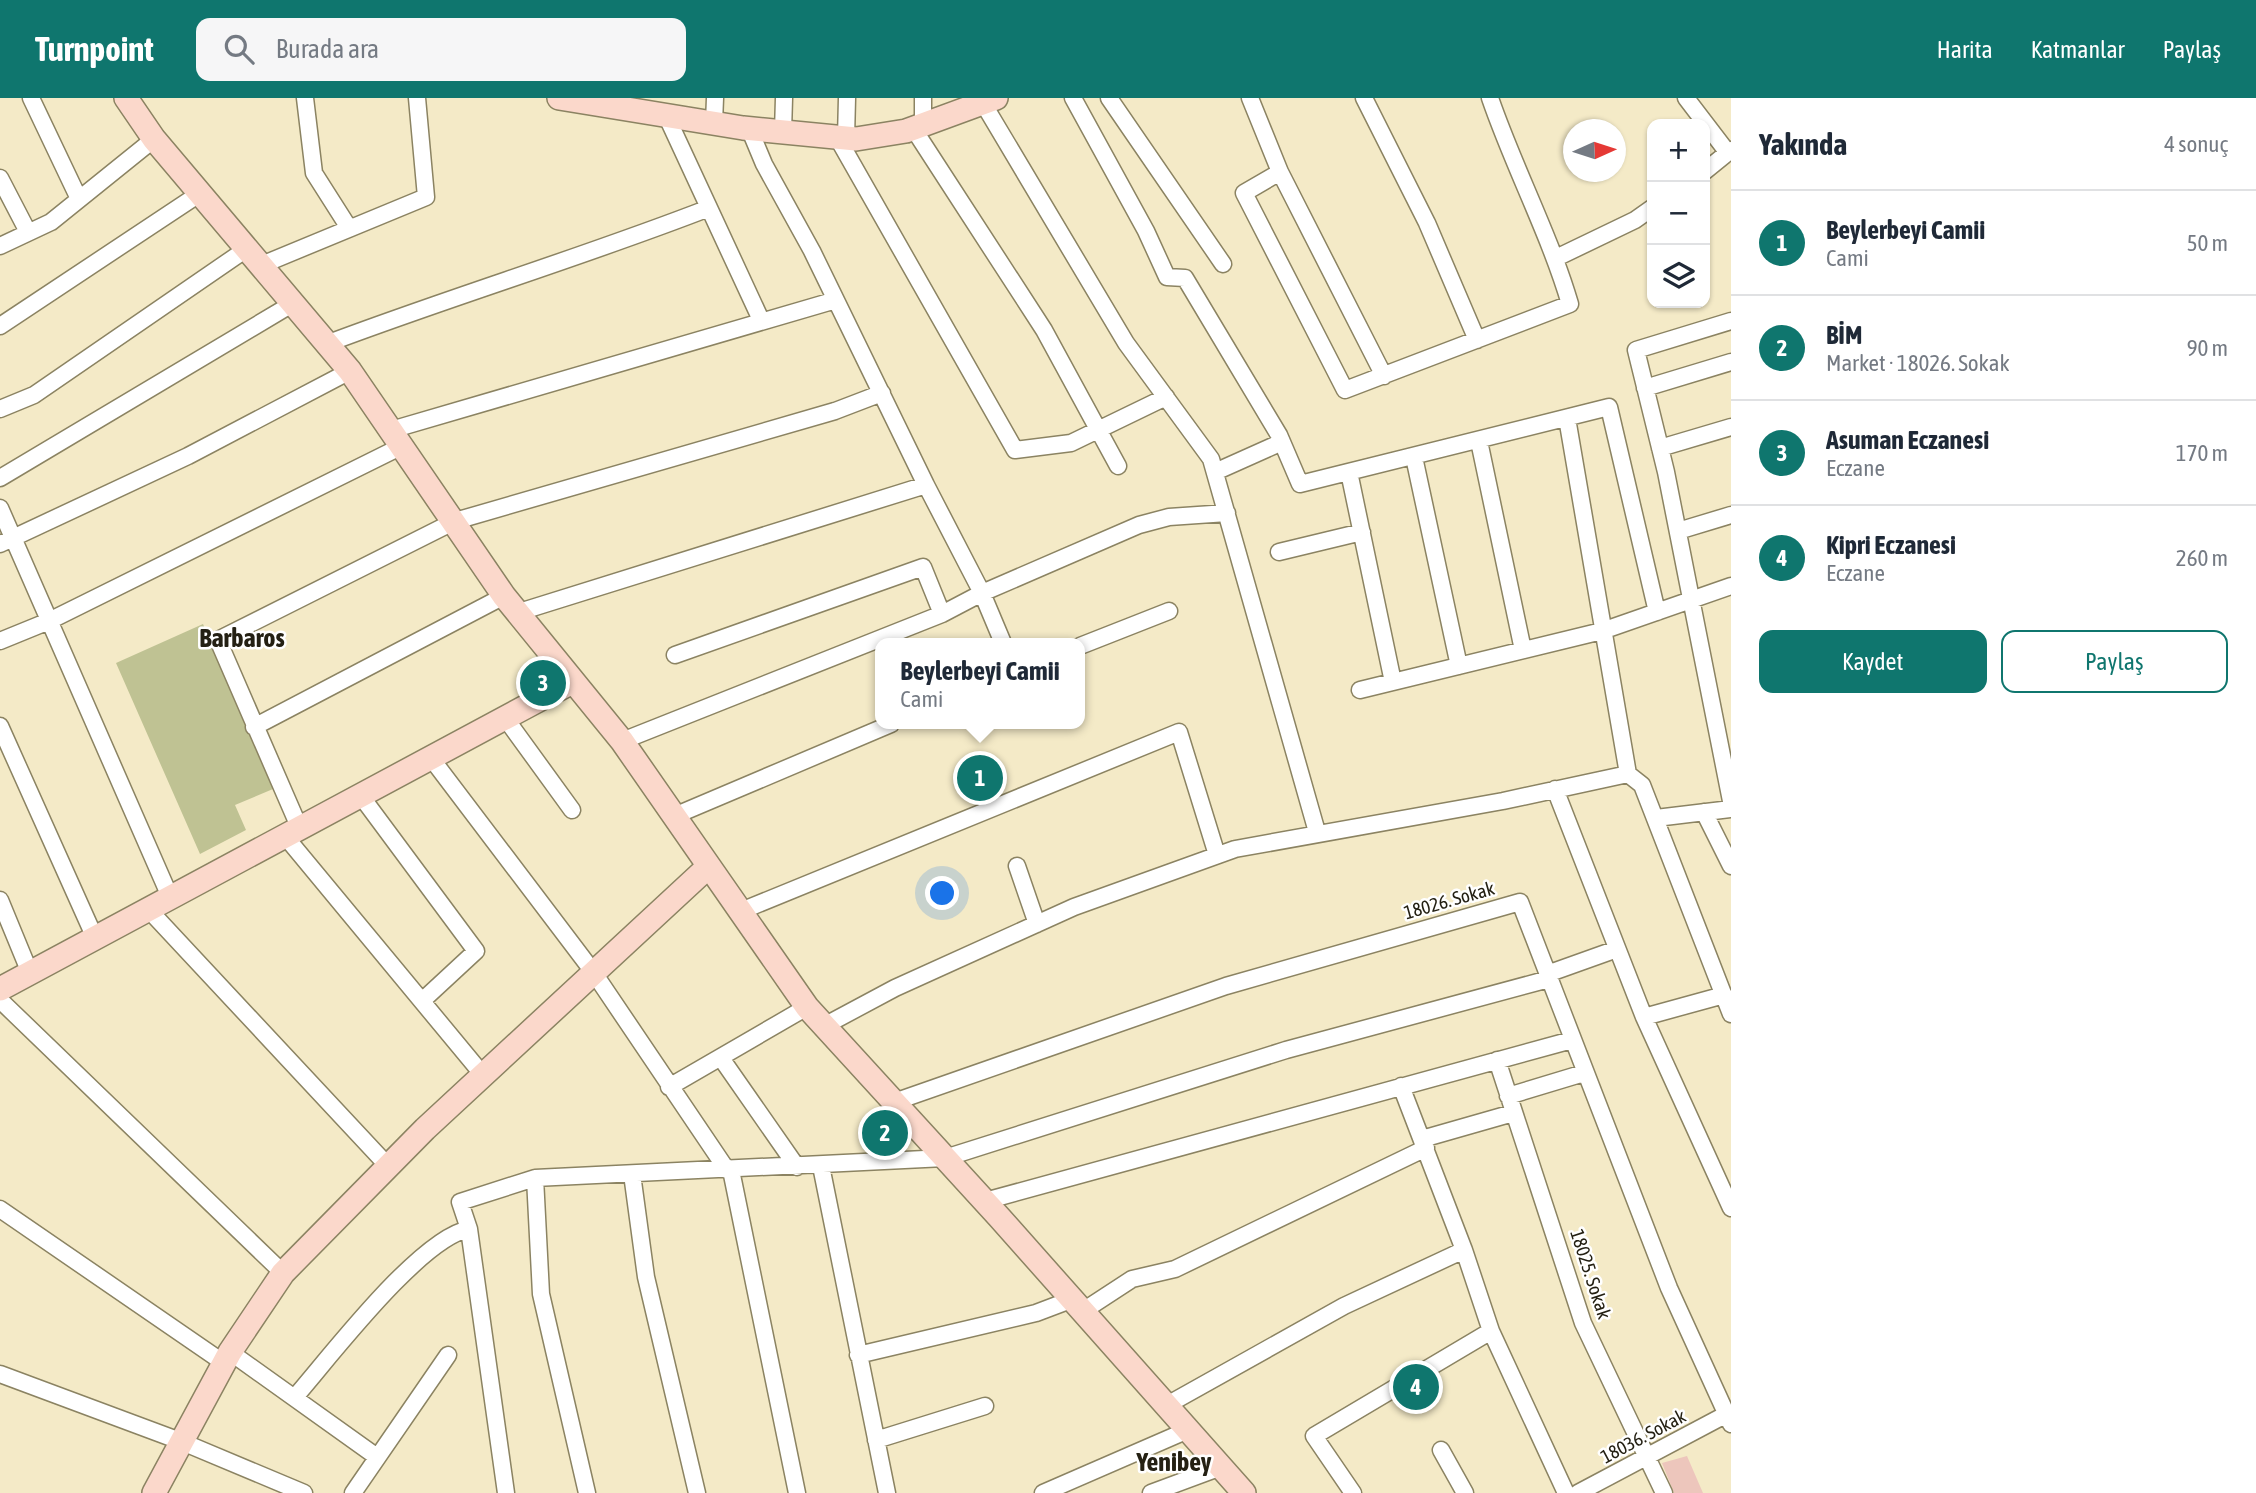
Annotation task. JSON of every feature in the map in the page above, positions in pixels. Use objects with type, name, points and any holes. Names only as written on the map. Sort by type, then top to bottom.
[{"type":"street","points":[[31,98],[79,199]]},
{"type":"street","points":[[126,98],[154,139],[199,194],[350,371],[510,604],[622,741],[807,1007],[985,1201],[1244,1493]]},
{"type":"street","points":[[305,98],[314,173],[349,228]]},
{"type":"street","points":[[0,409],[34,395],[252,258],[349,228],[426,197],[416,98]]},
{"type":"street","points":[[559,98],[620,103],[666,115],[714,123],[842,138],[918,126],[989,100],[1126,343],[1211,459],[1317,832]]},
{"type":"street","points":[[714,123],[715,98]]},
{"type":"street","points":[[783,132],[784,98]]},
{"type":"street","points":[[847,98],[842,138],[1015,450],[1071,443],[1166,397]]},
{"type":"street","points":[[923,98],[918,126],[1044,330],[1118,466]]},
{"type":"street","points":[[1073,98],[1146,231],[1167,277],[1185,278],[1282,442],[1300,484],[1609,407],[1657,612]]},
{"type":"street","points":[[1109,98],[1223,264]]},
{"type":"street","points":[[1250,98],[1280,172],[1384,376]]},
{"type":"street","points":[[1364,98],[1427,223],[1477,340]]},
{"type":"street","points":[[1280,172],[1244,193],[1345,390],[1570,304],[1556,258],[1511,159],[1490,98]]},
{"type":"street","points":[[1686,98],[1730,152],[1710,167]]},
{"type":"street","points":[[666,115],[761,320]]},
{"type":"street","points":[[749,128],[764,164],[836,300],[982,593],[1001,638]]},
{"type":"street","points":[[0,246],[51,222],[154,139]]},
{"type":"street","points":[[0,178],[28,232]]},
{"type":"street","points":[[0,327],[199,194]]},
{"type":"street","points":[[326,344],[458,294],[594,253],[709,208]]},
{"type":"street","points":[[1556,258],[1647,212]]},
{"type":"street","points":[[0,641],[49,621],[397,438],[761,320],[836,300]]},
{"type":"street","points":[[0,478],[292,304]]},
{"type":"street","points":[[1731,321],[1636,350],[1678,531],[1731,801]]},
{"type":"street","points":[[1646,388],[1731,362]]},
{"type":"street","points":[[6,542],[188,456],[350,371]]},
{"type":"street","points":[[483,1075],[422,1001],[293,832],[218,640],[455,521],[835,411],[882,393]]},
{"type":"street","points":[[1567,418],[1628,774],[1642,785],[1731,1014]]},
{"type":"street","points":[[1660,448],[1731,427]]},
{"type":"street","points":[[1479,441],[1522,650]]},
{"type":"street","points":[[1215,472],[1282,442]]},
{"type":"street","points":[[1414,457],[1459,666]]},
{"type":"street","points":[[1349,472],[1393,682]]},
{"type":"street","points":[[254,727],[510,604],[926,485]]},
{"type":"street","points":[[0,508],[6,542],[49,621],[171,899]]},
{"type":"street","points":[[882,638],[942,614],[982,593],[1139,525],[1169,517],[1227,513]]},
{"type":"street","points":[[1678,531],[1731,515]]},
{"type":"street","points":[[1279,552],[1362,532]]},
{"type":"street","points":[[675,655],[923,567],[942,614]]},
{"type":"street","points":[[1360,690],[1602,631],[1731,586]]},
{"type":"street","points":[[1085,644],[1170,611]]},
{"type":"street","points":[[622,741],[875,641]]},
{"type":"street","points":[[0,989],[572,682]]},
{"type":"street","points":[[506,719],[572,810]]},
{"type":"street","points":[[0,726],[95,938]]},
{"type":"street","points":[[674,816],[879,729]]},
{"type":"street","points":[[741,911],[1179,732],[1217,855]]},
{"type":"street","points":[[431,758],[594,973],[669,1087],[729,1170],[797,1493]]},
{"type":"street","points":[[824,1026],[895,988],[1074,907],[1217,855],[1317,832],[1628,774]]},
{"type":"street","points":[[1555,789],[1644,1017],[1731,1208]]},
{"type":"street","points":[[361,796],[476,951],[422,1001]]},
{"type":"street","points":[[1656,818],[1731,809]]},
{"type":"street","points":[[1704,812],[1731,866]]},
{"type":"street","points":[[154,1493],[227,1357],[283,1273],[388,1166],[483,1075],[709,866]]},
{"type":"street","points":[[1017,866],[1037,924]]},
{"type":"street","points":[[0,901],[30,973]]},
{"type":"street","name":"18026. Sokak","points":[[894,1102],[1226,986],[1520,902],[1669,1288],[1729,1419]]},
{"type":"street","points":[[149,910],[388,1166]]},
{"type":"street","points":[[506,1493],[469,1229],[460,1202],[535,1178],[945,1158],[1286,1050],[1548,976],[1618,950]]},
{"type":"street","points":[[1644,1017],[1724,995]]},
{"type":"street","points":[[0,1000],[283,1273]]},
{"type":"street","points":[[669,1087],[807,1007]]},
{"type":"street","points":[[985,1201],[1572,1040]]},
{"type":"street","points":[[721,1058],[797,1167]]},
{"type":"street","name":"18025. Sokak","points":[[1497,1060],[1583,1323],[1664,1493]]},
{"type":"street","points":[[1508,1096],[1584,1073]]},
{"type":"street","points":[[1401,1086],[1464,1250],[1491,1331],[1566,1493]]},
{"type":"street","points":[[858,1355],[1078,1305],[1132,1279],[1175,1269],[1424,1144],[1513,1113]]},
{"type":"street","points":[[821,1166],[887,1493]]},
{"type":"street","points":[[632,1174],[646,1277],[697,1493]]},
{"type":"street","points":[[535,1178],[541,1294],[587,1493]]},
{"type":"street","points":[[0,1209],[227,1357],[295,1397],[377,1457]]},
{"type":"street","points":[[295,1397],[383,1293],[441,1241],[456,1231],[469,1229]]},
{"type":"street","points":[[1167,1405],[1344,1306],[1464,1250]]},
{"type":"street","points":[[1353,1493],[1314,1436],[1491,1331]]},
{"type":"street","points":[[353,1493],[448,1355]]},
{"type":"street","points":[[0,1374],[180,1441],[304,1493]]},
{"type":"street","points":[[876,1440],[985,1406]]},
{"type":"street","name":"18036. Sokak","points":[[1578,1493],[1729,1419]]},
{"type":"street","points":[[1043,1493],[1188,1430]]},
{"type":"street","points":[[1441,1450],[1465,1493]]},
{"type":"street","points":[[1151,1493],[1221,1467]]},
{"type":"green space","points":[[203,624],[273,789],[235,805],[246,830],[200,854],[116,663]]},
{"type":"building","points":[[964,763],[997,764],[997,793],[963,792]]},
{"type":"building","points":[[1687,1456],[1703,1493],[1674,1493],[1662,1463]]},
{"type":"place","name":"Asuman Eczanesi","points":[[543,683]]},
{"type":"place","name":"Beylerbeyi Camii","points":[[980,778]]},
{"type":"place","name":"BİM","points":[[885,1133]]},
{"type":"place","name":"Kipri Eczanesi","points":[[1416,1387]]},
{"type":"district","name":"Barbaros","points":[[242,638]]},
{"type":"district","name":"Yenibey","points":[[1174,1462]]}]
